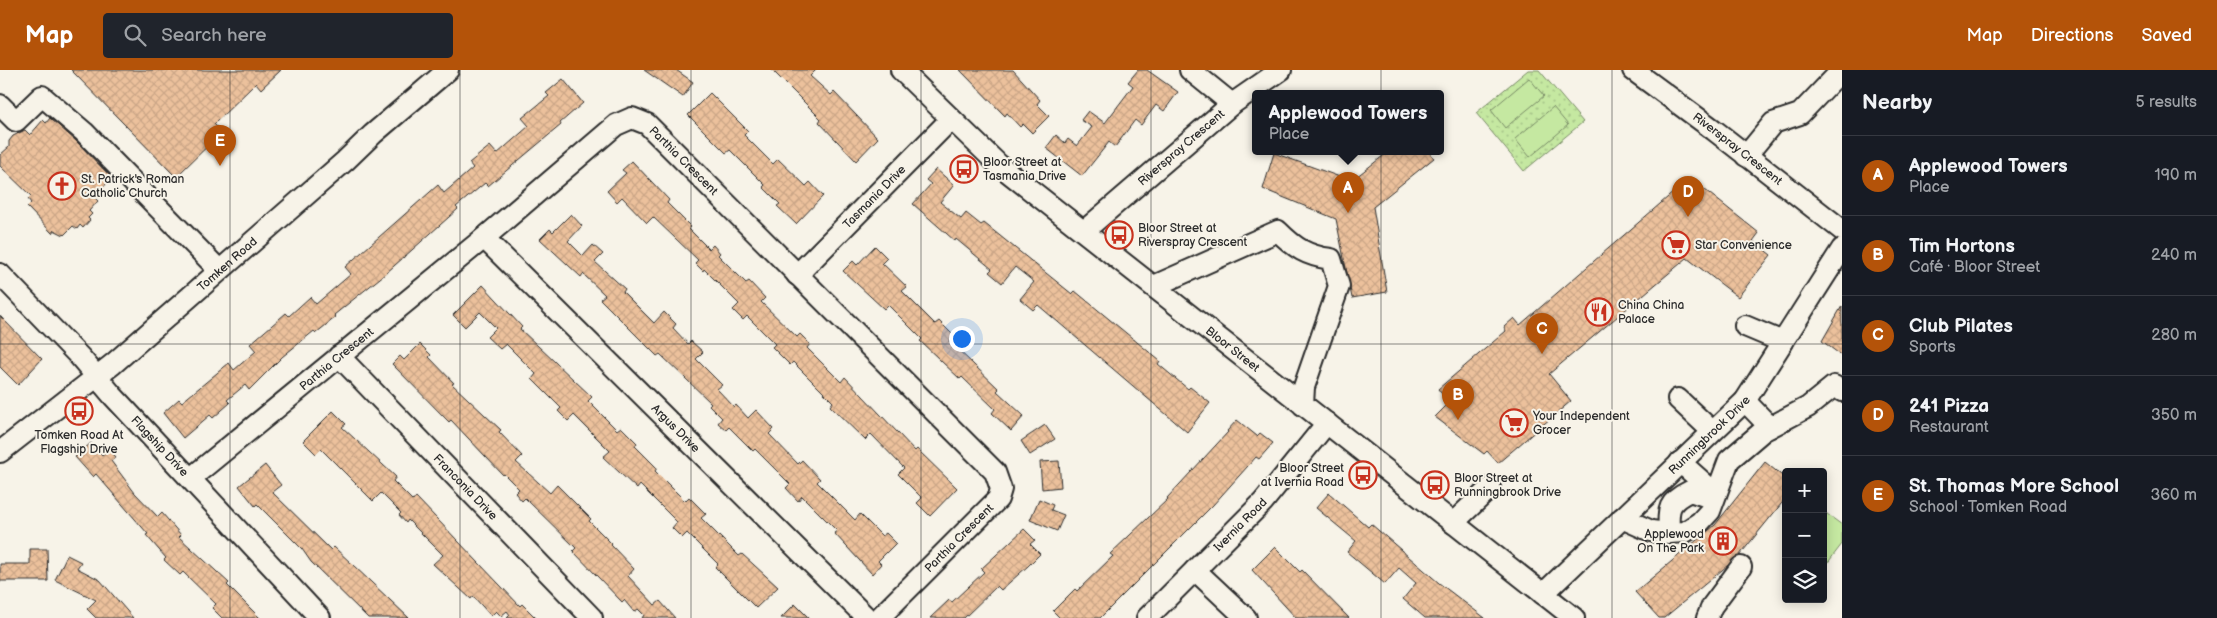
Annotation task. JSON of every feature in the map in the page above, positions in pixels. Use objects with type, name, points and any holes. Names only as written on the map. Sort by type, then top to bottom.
[{"type":"street","name":"Tomken Road","points":[[0,452],[96,377],[448,70]]},
{"type":"street","name":"Bloor Street","points":[[901,70],[999,165],[1574,618]]},
{"type":"street","points":[[1190,70],[1232,104]]},
{"type":"street","name":"Riverspray Crescent","points":[[1252,90],[1281,70]]},
{"type":"street","name":"Riverspray Crescent","points":[[1633,70],[1842,230]]},
{"type":"street","points":[[1746,156],[1773,123],[1800,114],[1842,70]]},
{"type":"street","name":"Riverspray Crescent","points":[[1084,231],[1232,104],[1252,90]]},
{"type":"street","points":[[0,105],[16,121],[42,96],[84,132],[219,270]]},
{"type":"street","name":"Parthia Crescent","points":[[191,478],[484,238],[616,125],[632,118],[647,124],[995,472],[1000,489],[998,499],[879,618]]},
{"type":"street","name":"Tasmania Drive","points":[[797,275],[951,119]]},
{"type":"street","points":[[1154,286],[1248,242],[1278,231],[1298,250],[1313,257],[1331,260],[1339,286],[1304,387],[1303,404]]},
{"type":"street","name":"Argus Drive","points":[[484,238],[867,618]]},
{"type":"street","name":"Runningbrook Drive","points":[[1543,594],[1745,401],[1842,249]]},
{"type":"street","name":"Flagship Drive","points":[[0,274],[80,357],[96,377],[320,618]]},
{"type":"street","points":[[1745,326],[1783,342]]},
{"type":"street","name":"Franconia Drive","points":[[339,356],[592,618]]},
{"type":"street","points":[[1622,518],[1651,531],[1685,532],[1700,522],[1710,511],[1729,460],[1770,427],[1808,406],[1834,386],[1842,392]]},
{"type":"street","points":[[1678,399],[1712,431]]},
{"type":"street","points":[[1745,401],[1770,427]]},
{"type":"street","name":"Ivernia Road","points":[[1147,618],[1263,502],[1327,423]]},
{"type":"street","points":[[1680,462],[1715,496]]},
{"type":"street","points":[[1453,523],[1490,488]]},
{"type":"street","points":[[1669,533],[1668,510],[1676,498],[1690,491],[1715,496]]},
{"type":"street","points":[[1707,618],[1712,606],[1741,567]]},
{"type":"street","points":[[1195,570],[1246,618]]},
{"type":"green space","points":[[1528,70],[1539,70],[1583,122],[1524,171],[1476,113]]},
{"type":"green space","points":[[1529,78],[1544,96],[1505,128],[1491,110]]},
{"type":"green space","points":[[1553,107],[1568,125],[1530,157],[1515,139]]},
{"type":"green space","points":[[1827,514],[1842,525],[1842,544],[1827,564]]},
{"type":"building","points":[[71,70],[281,70],[261,89],[256,83],[214,124],[222,132],[176,177]]},
{"type":"building","points":[[644,70],[676,70],[693,82],[683,97]]},
{"type":"building","points":[[772,70],[816,70],[810,76],[831,95],[834,92],[878,138],[856,161],[819,122],[821,119]]},
{"type":"building","points":[[960,70],[1013,70],[1040,100],[1037,104],[1049,116],[1032,133],[1023,124],[1020,127],[1007,113],[1005,116]]},
{"type":"building","points":[[1138,70],[1147,70],[1178,92],[1164,111],[1156,105],[1141,125],[1135,120],[1115,147],[1109,142],[1082,176],[1046,148],[1056,135],[1065,143],[1068,139],[1077,146],[1092,127],[1081,120],[1088,111],[1105,123],[1133,86],[1128,82]]},
{"type":"building","points":[[563,79],[583,103],[560,123],[561,125],[488,186],[485,183],[456,207],[458,209],[385,274],[334,315],[336,317],[316,333],[314,331],[282,357],[249,390],[245,385],[227,400],[230,403],[213,418],[210,415],[183,438],[163,413],[179,399],[182,402],[229,363],[234,370],[256,351],[250,344],[286,313],[289,316],[310,297],[316,304],[351,274],[345,267],[438,185],[444,193],[473,168],[469,163],[490,146],[497,154],[529,126],[522,118],[549,96],[546,93]]},
{"type":"building","points":[[710,93],[748,131],[744,135],[773,164],[778,159],[806,186],[810,182],[823,196],[796,224],[777,206],[780,204],[763,187],[765,185],[730,150],[726,153],[688,115]]},
{"type":"building","name":"St. Patrick's Roman Catholic Church","points":[[50,118],[76,141],[112,178],[94,197],[98,201],[89,211],[92,214],[88,218],[90,220],[83,228],[80,225],[77,229],[73,226],[64,235],[54,230],[52,233],[27,207],[31,203],[28,199],[31,196],[0,166],[0,155],[9,147],[9,141],[13,136],[25,130],[30,135],[43,120],[46,123]]},
{"type":"building","points":[[1273,155],[1280,155],[1351,181],[1384,155],[1432,155],[1434,158],[1373,207],[1387,292],[1352,298],[1336,219],[1263,189]]},
{"type":"building","points":[[632,161],[669,200],[667,203],[691,227],[689,229],[709,249],[713,245],[720,253],[718,255],[746,283],[749,281],[765,298],[761,302],[797,337],[800,334],[810,344],[807,348],[841,382],[845,377],[915,451],[917,449],[957,488],[930,516],[917,503],[922,498],[898,474],[904,468],[871,434],[865,440],[830,406],[833,402],[793,362],[790,365],[772,347],[775,344],[747,316],[743,320],[733,310],[739,304],[704,269],[703,271],[695,263],[698,260],[653,217],[647,223],[622,197],[617,202],[607,191],[626,173],[622,170]]},
{"type":"building","points":[[936,169],[954,185],[940,202],[961,219],[966,213],[981,225],[984,223],[1072,294],[1075,291],[1160,361],[1158,364],[1188,389],[1190,387],[1210,403],[1187,432],[1038,305],[1033,310],[1020,299],[1034,282],[1015,267],[1002,283],[989,272],[992,269],[956,239],[955,241],[913,204],[931,184],[926,180]]},
{"type":"building","points":[[1690,178],[1759,233],[1753,241],[1771,255],[1738,297],[1687,258],[1549,374],[1571,401],[1498,463],[1487,451],[1484,454],[1435,417],[1449,403],[1438,389],[1506,331],[1504,327],[1514,318],[1520,325]]},
{"type":"building","points":[[571,214],[582,226],[568,241],[583,256],[593,245],[603,254],[595,262],[625,289],[623,292],[654,323],[664,312],[676,324],[673,328],[688,344],[691,341],[703,352],[696,359],[722,385],[717,389],[734,407],[736,405],[748,418],[756,410],[774,429],[769,434],[798,464],[802,460],[820,479],[817,482],[855,520],[860,514],[882,536],[886,533],[896,543],[878,561],[881,564],[872,574],[834,533],[837,531],[802,496],[798,501],[786,488],[790,484],[755,449],[753,451],[729,427],[726,430],[718,423],[722,418],[709,405],[711,403],[660,354],[657,356],[600,299],[605,295],[583,274],[581,277],[540,239],[550,229],[553,232]]},
{"type":"building","points":[[875,246],[887,258],[882,263],[907,287],[902,291],[935,324],[939,321],[954,336],[949,341],[1024,416],[1011,431],[992,413],[995,409],[962,377],[960,379],[920,341],[922,339],[888,305],[884,309],[843,271],[853,261],[857,265]]},
{"type":"building","points":[[483,285],[522,327],[520,329],[592,397],[588,401],[617,430],[621,427],[637,443],[635,446],[657,468],[655,471],[685,501],[689,497],[706,514],[701,518],[739,556],[742,554],[778,587],[756,608],[715,567],[718,564],[687,533],[682,538],[672,528],[677,522],[640,485],[637,489],[603,457],[610,451],[574,415],[568,421],[558,411],[561,408],[532,379],[536,374],[506,344],[500,349],[487,337],[496,328],[480,312],[465,327],[453,315]]},
{"type":"building","points":[[1842,306],[1842,356],[1822,341]]},
{"type":"building","points":[[0,316],[42,359],[18,385],[0,367]]},
{"type":"building","points":[[420,344],[431,355],[429,357],[454,383],[452,384],[501,430],[499,432],[522,456],[516,462],[550,493],[557,485],[591,519],[589,521],[634,569],[628,576],[655,605],[660,601],[675,618],[642,618],[644,615],[638,609],[634,612],[624,600],[622,602],[573,551],[576,548],[525,498],[522,501],[515,493],[519,489],[392,364],[400,356],[404,360]]},
{"type":"building","points":[[333,411],[346,424],[342,427],[396,477],[393,481],[413,501],[416,497],[520,606],[522,604],[536,618],[507,618],[510,615],[507,611],[501,616],[496,611],[491,616],[473,596],[471,599],[433,564],[443,555],[408,520],[406,523],[399,515],[401,513],[381,493],[373,501],[321,449],[316,454],[303,441]]},
{"type":"building","points":[[1237,420],[1257,436],[1260,433],[1273,443],[1259,459],[1256,457],[1213,505],[1100,618],[1060,618],[1053,611],[1113,556],[1110,554],[1168,499]]},
{"type":"building","points":[[1045,425],[1055,439],[1030,455],[1021,441]]},
{"type":"building","points":[[91,443],[102,455],[109,449],[116,457],[111,461],[135,493],[158,517],[162,513],[181,535],[179,537],[229,583],[227,585],[260,618],[222,618],[212,608],[216,604],[183,572],[180,575],[164,560],[166,558],[146,535],[148,534],[96,474],[93,477],[75,457]]},
{"type":"building","points":[[1059,461],[1061,487],[1042,489],[1040,462]]},
{"type":"building","name":"Applewood On The Park","points":[[1765,462],[1782,476],[1782,503],[1739,556],[1664,618],[1659,618],[1635,592],[1715,525]]},
{"type":"building","points":[[265,465],[281,485],[272,492],[331,550],[334,547],[409,618],[368,618],[311,562],[302,549],[257,504],[255,506],[239,486]]},
{"type":"building","points":[[1329,493],[1368,527],[1371,524],[1439,583],[1485,618],[1425,618],[1403,599],[1416,583],[1399,568],[1385,584],[1347,552],[1356,541],[1316,508]]},
{"type":"building","points":[[1039,499],[1053,505],[1051,510],[1064,515],[1057,531],[1030,520]]},
{"type":"building","points":[[1024,529],[1035,540],[1030,544],[1040,554],[1028,566],[1001,590],[997,586],[964,618],[930,618],[949,600],[952,602],[984,572],[981,569]]},
{"type":"building","points":[[1275,547],[1300,572],[1302,570],[1349,618],[1296,618],[1252,570]]},
{"type":"building","points":[[30,549],[47,549],[48,581],[0,581],[0,564],[30,564]]},
{"type":"building","points":[[67,555],[81,562],[77,568],[100,580],[133,618],[96,618],[87,609],[96,600],[55,580]]},
{"type":"building","points":[[795,604],[809,618],[781,618]]},
{"type":"place","name":"St. Thomas More School","points":[[220,166]]},
{"type":"place","name":"Bloor Street at Tasmania Drive","points":[[964,169]]},
{"type":"place","name":"St. Patrick's Roman Catholic Church","points":[[62,186]]},
{"type":"place","name":"Applewood Towers","points":[[1348,213]]},
{"type":"place","name":"241 Pizza","points":[[1688,217]]},
{"type":"place","name":"Bloor Street at Riverspray Crescent","points":[[1119,235]]},
{"type":"place","name":"Star Convenience","points":[[1676,245]]},
{"type":"place","name":"China China Palace","points":[[1599,312]]},
{"type":"place","name":"Club Pilates","points":[[1542,354]]},
{"type":"place","name":"Tomken Road At Flagship Drive","points":[[79,411]]},
{"type":"place","name":"Tim Hortons","points":[[1458,420]]},
{"type":"place","name":"Your Independent Grocer","points":[[1514,423]]},
{"type":"place","name":"Bloor Street at Ivernia Road","points":[[1363,475]]},
{"type":"place","name":"Bloor Street at Runningbrook Drive","points":[[1435,485]]},
{"type":"place","name":"Applewood On The Park","points":[[1723,541]]}]
